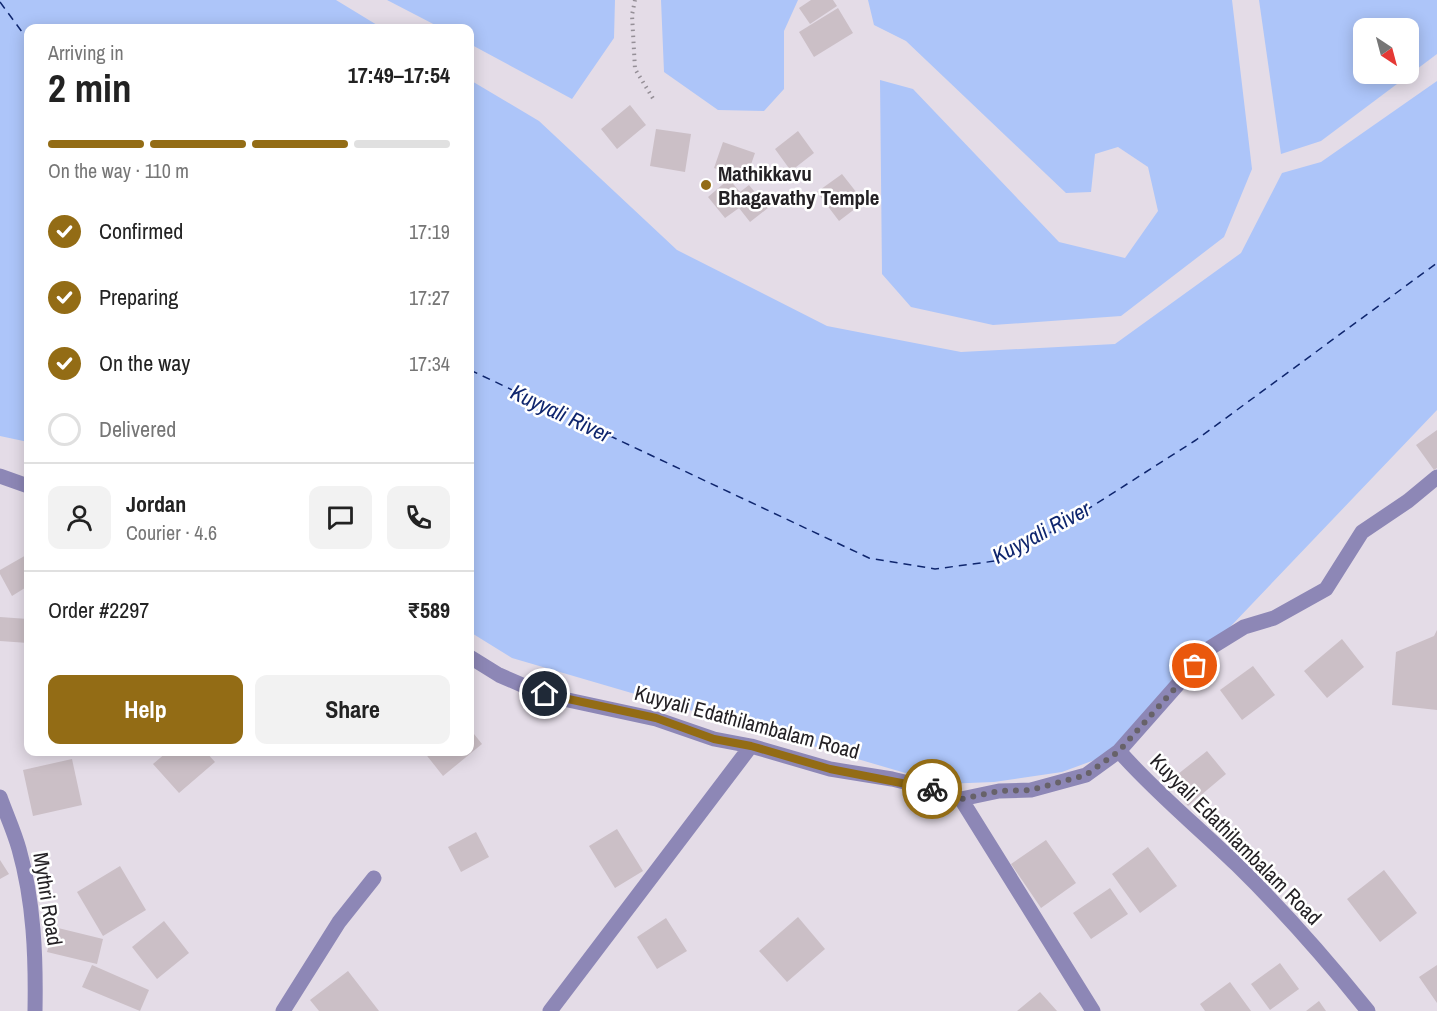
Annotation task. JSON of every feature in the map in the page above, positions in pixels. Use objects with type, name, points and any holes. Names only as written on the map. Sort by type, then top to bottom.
[{"type":"street","points":[[0,477],[24,485]]},
{"type":"street","points":[[1119,751],[1210,648],[1244,627],[1274,618],[1326,589],[1362,532],[1408,501],[1437,477]]},
{"type":"street","name":"Kuyyali Edathilambalam Road","points":[[474,659],[499,675],[545,694],[656,718],[714,739],[751,746],[830,769],[892,779],[942,791],[961,799],[999,791],[1031,790],[1086,775],[1119,751],[1140,775],[1231,859],[1294,924],[1368,1011]]},
{"type":"street","points":[[550,1011],[751,746]]},
{"type":"street","name":"Mythri Road","points":[[0,797],[19,849],[31,905],[36,960],[35,1011]]},
{"type":"street","points":[[961,799],[1093,1011]]},
{"type":"street","points":[[283,1011],[339,922],[374,878]]},
{"type":"path","points":[[635,0],[632,15],[635,69],[654,100]]},
{"type":"water","points":[[0,0],[336,0],[375,24],[24,24],[24,441],[0,436]]},
{"type":"water","points":[[387,0],[615,0],[614,38],[572,99],[474,46],[474,24],[433,24]]},
{"type":"water","points":[[661,0],[798,0],[784,31],[784,89],[764,111],[718,110],[664,72]]},
{"type":"water","points":[[868,0],[1232,0],[1252,169],[1224,237],[1121,316],[993,325],[911,307],[882,274],[880,80],[913,89],[1059,242],[1125,258],[1158,211],[1148,167],[1118,147],[1095,154],[1091,192],[1066,193],[906,41],[874,25]]},
{"type":"water","points":[[1259,0],[1437,0],[1437,54],[1419,68],[1419,18],[1353,18],[1353,84],[1397,84],[1321,141],[1281,154]]},
{"type":"water","name":"Kuyyali River","points":[[1437,81],[1437,410],[1210,648],[1119,751],[1062,772],[994,782],[943,784],[512,658],[474,634],[474,82],[539,121],[677,250],[827,326],[961,352],[1115,344],[1241,253],[1282,173],[1321,162]]},
{"type":"building","points":[[811,0],[833,0],[837,6],[810,24],[799,8]]},
{"type":"building","points":[[838,8],[853,33],[814,57],[799,32]]},
{"type":"building","points":[[630,105],[646,125],[617,149],[601,129]]},
{"type":"building","points":[[656,129],[691,134],[685,172],[650,166]]},
{"type":"building","points":[[798,131],[814,153],[791,171],[775,149]]},
{"type":"building","points":[[723,142],[755,153],[746,179],[714,168]]},
{"type":"building","points":[[842,174],[864,202],[839,221],[817,192]]},
{"type":"building","points":[[729,179],[740,192],[749,185],[768,208],[750,222],[739,208],[725,218],[708,197]]},
{"type":"building","points":[[1437,430],[1437,468],[1434,470],[1416,445]]},
{"type":"building","points":[[24,556],[24,588],[12,596],[0,570]]},
{"type":"building","points":[[0,617],[24,619],[24,643],[0,641]]},
{"type":"building","points":[[1437,630],[1437,710],[1392,705],[1396,652],[1434,636]]},
{"type":"building","points":[[1342,639],[1364,667],[1327,698],[1304,671]]},
{"type":"building","points":[[1253,666],[1275,695],[1242,720],[1220,690]]},
{"type":"building","points":[[474,734],[482,744],[474,751]]},
{"type":"building","points":[[1207,751],[1226,774],[1188,806],[1168,782]]},
{"type":"building","points":[[162,756],[210,756],[215,762],[179,793],[153,764]]},
{"type":"building","points":[[427,756],[467,756],[443,776]]},
{"type":"building","points":[[72,759],[82,805],[33,816],[23,770]]},
{"type":"building","points":[[617,829],[643,871],[615,888],[589,846]]},
{"type":"building","points":[[476,832],[489,857],[461,872],[448,847]]},
{"type":"building","points":[[1046,840],[1076,883],[1041,908],[1011,864]]},
{"type":"building","points":[[1148,847],[1177,886],[1140,913],[1112,874]]},
{"type":"building","points":[[0,860],[9,874],[0,879]]},
{"type":"building","points":[[120,866],[146,910],[103,936],[77,892]]},
{"type":"building","points":[[1384,870],[1417,913],[1380,942],[1347,899]]},
{"type":"building","points":[[1110,888],[1128,914],[1091,939],[1073,913]]},
{"type":"building","points":[[798,917],[825,949],[787,982],[759,951]]},
{"type":"building","points":[[666,918],[687,951],[657,969],[637,937]]},
{"type":"building","points":[[164,921],[189,953],[157,979],[132,947]]},
{"type":"building","points":[[54,927],[103,939],[97,964],[47,952]]},
{"type":"building","points":[[1280,963],[1299,989],[1270,1010],[1251,984]]},
{"type":"building","points":[[92,965],[149,990],[140,1011],[82,987]]},
{"type":"building","points":[[1437,965],[1437,1003],[1419,977]]},
{"type":"building","points":[[348,971],[379,1011],[319,1011],[310,1000]]},
{"type":"building","points":[[1230,982],[1251,1011],[1205,1011],[1200,1004]]},
{"type":"building","points":[[1040,992],[1057,1011],[1017,1011]]},
{"type":"building","points":[[1319,1001],[1326,1011],[1306,1011]]},
{"type":"ferry route","points":[[0,2],[24,35]]},
{"type":"ferry route","points":[[474,372],[869,558],[935,569],[995,561],[1055,530],[1196,440],[1437,263]]},
{"type":"way so far","points":[[932,789],[961,799],[999,791],[1031,790],[1086,775],[1119,751],[1195,666]]},
{"type":"place","name":"Mathikkavu Bhagavathy Temple","points":[[706,185]]},
{"type":"route","points":[[545,694],[656,718],[714,739],[751,746],[830,769],[892,779],[932,789]]}]
